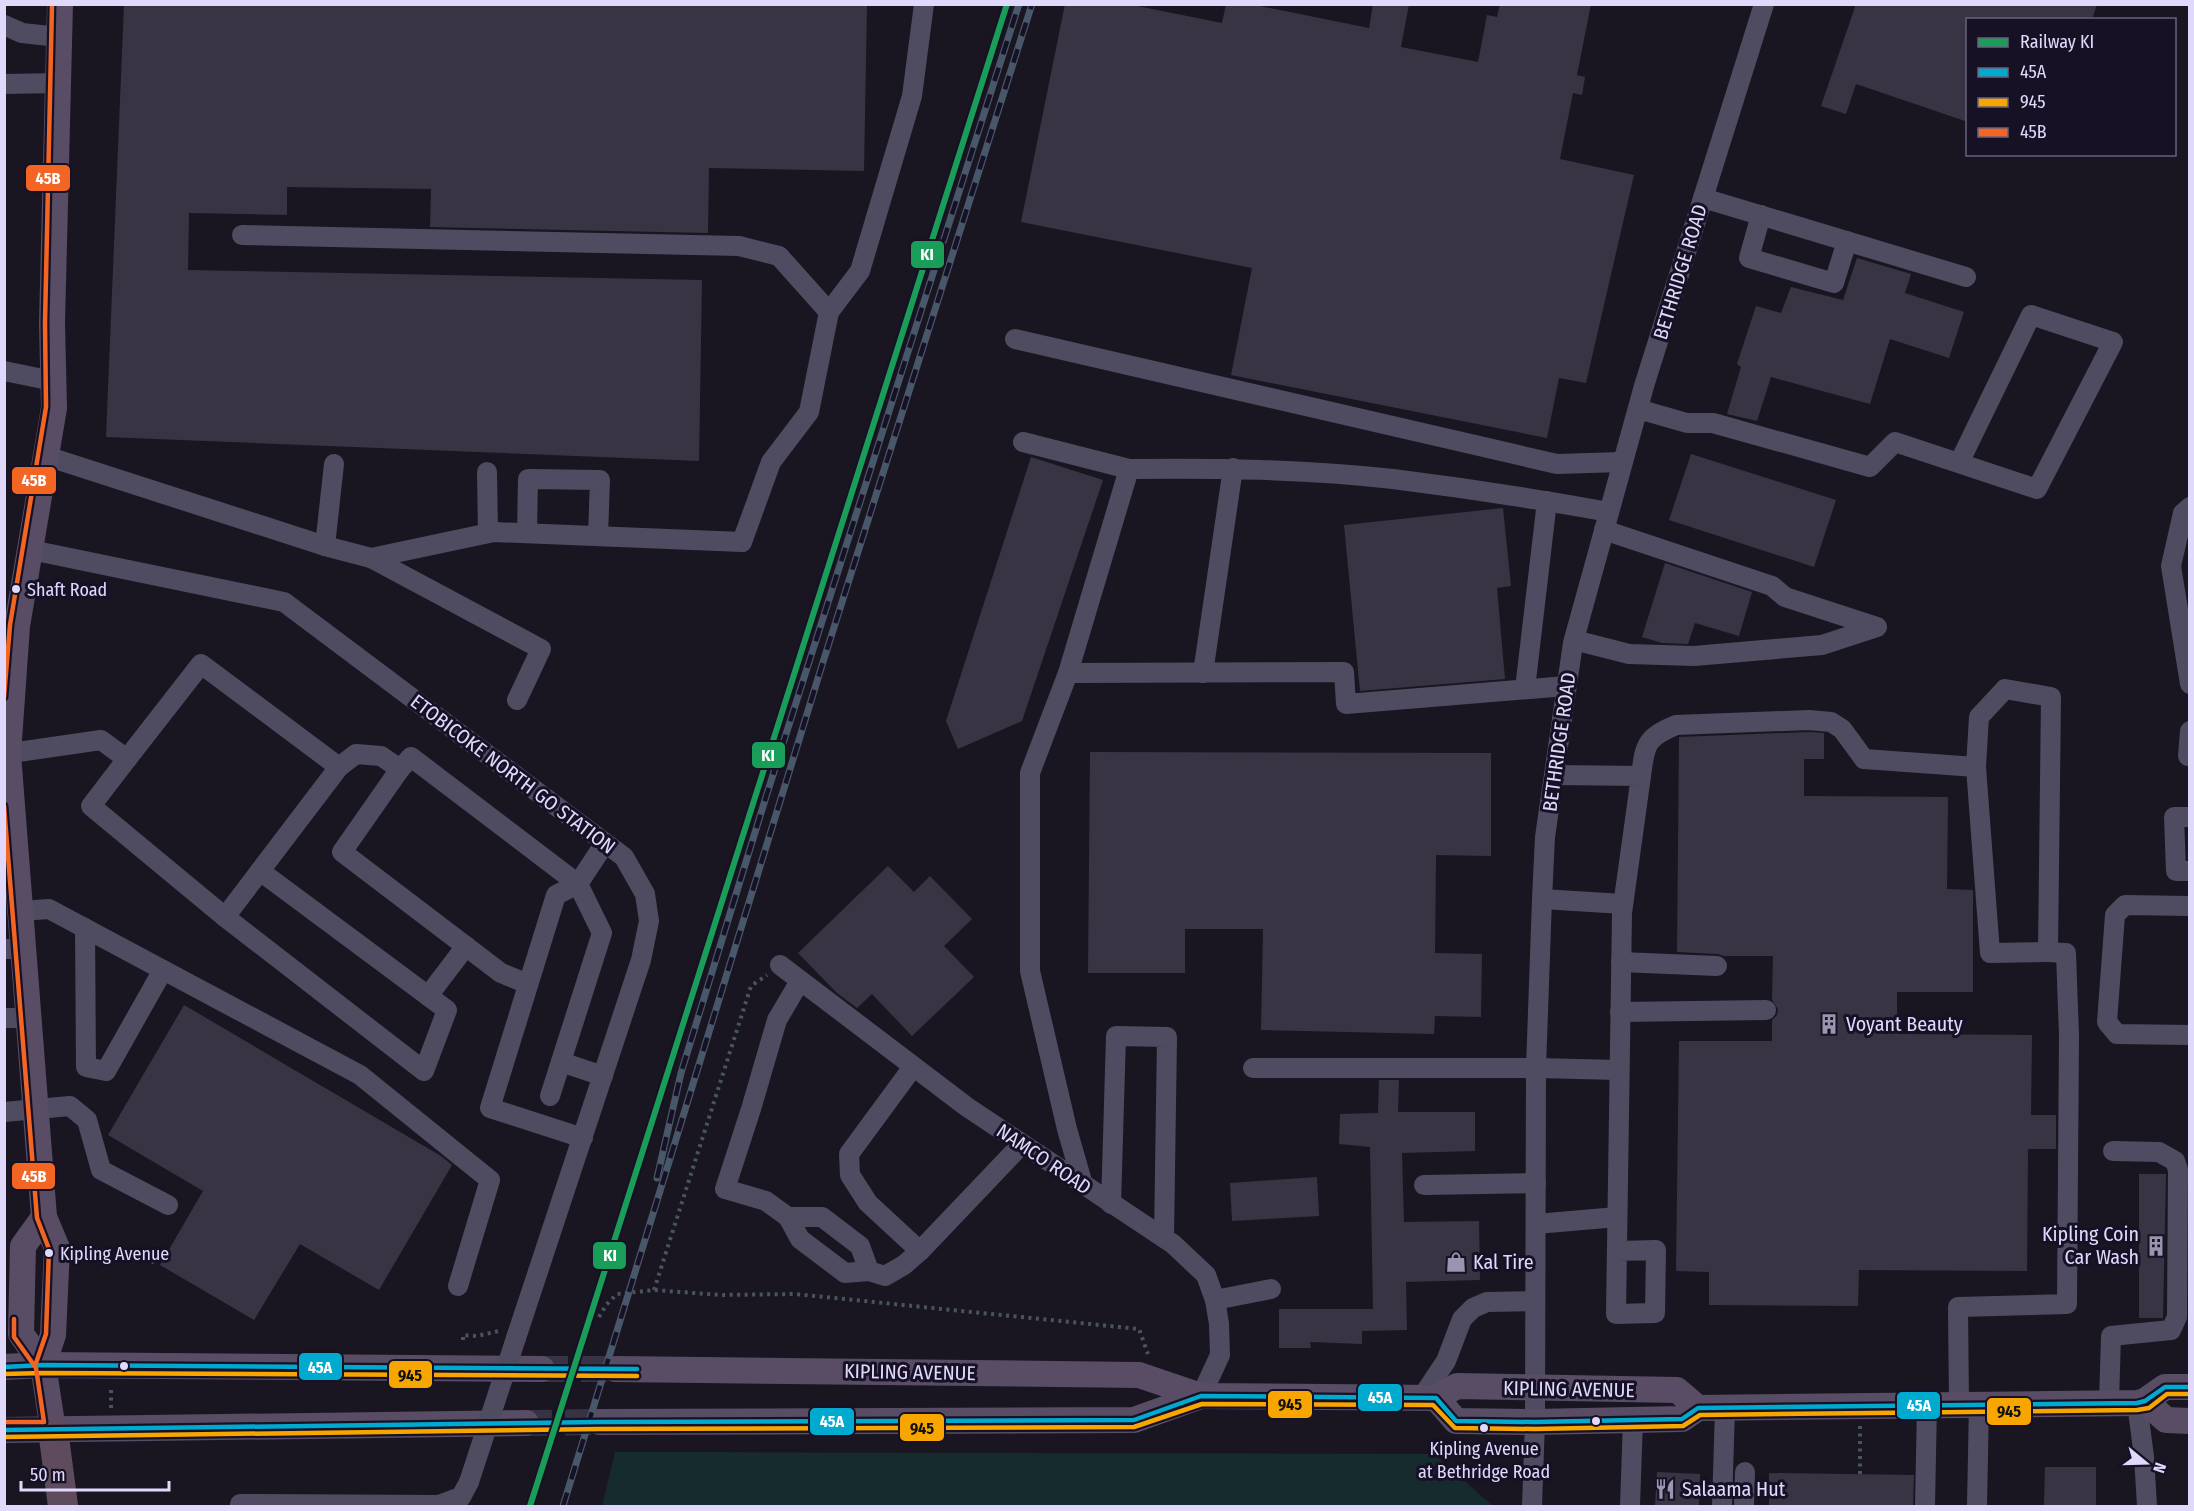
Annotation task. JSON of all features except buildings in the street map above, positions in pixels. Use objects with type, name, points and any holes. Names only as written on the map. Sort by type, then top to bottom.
[{"type":"highway","points":[[53,1430],[63,1506]]},
{"type":"main road","points":[[43,1365],[53,1335],[57,1248],[44,1217],[36,1109],[17,1018],[14,949],[21,911],[6,754],[17,626],[54,408],[52,322],[60,4]]},
{"type":"main road","points":[[44,1217],[23,1246],[21,1334],[43,1365],[53,1430]]},
{"type":"main road","points":[[4,1367],[43,1365],[542,1369]]},
{"type":"main road","name":"KIPLING AVENUE","points":[[615,1369],[1139,1375],[1201,1396],[1429,1397],[1457,1386],[1677,1390],[1698,1408]]},
{"type":"main road","points":[[2189,1386],[2164,1387],[2141,1402],[2166,1420],[2190,1421]]},
{"type":"main road","name":"KIPLING AVENUE","points":[[599,1422],[1134,1420],[1201,1396]]},
{"type":"main road","name":"KIPLING AVENUE","points":[[1429,1397],[1456,1421],[1535,1422],[1682,1419],[1698,1408],[2141,1402]]},
{"type":"main road","points":[[4,1430],[525,1423]]},
{"type":"street","points":[[370,558],[488,533],[742,542],[771,462],[809,412],[829,312],[861,271],[912,96],[924,4]]},
{"type":"street","name":"BETHRIDGE ROAD","points":[[1532,1506],[1536,1389],[1536,1068],[1542,899],[1545,837],[1566,686],[1574,640],[1622,462],[1764,4]]},
{"type":"street","points":[[10,32],[59,37]]},
{"type":"street","points":[[4,84],[58,83]]},
{"type":"street","points":[[1703,198],[1966,277]]},
{"type":"street","points":[[1761,215],[1749,258],[1834,283],[1847,241]]},
{"type":"street","points":[[242,235],[739,246],[779,256],[829,312]]},
{"type":"street","points":[[1638,409],[1688,423],[1713,423],[1870,467],[1895,442],[2037,489],[2113,342],[2031,315],[1959,463]]},
{"type":"street","points":[[1015,339],[1557,464],[1622,462]]},
{"type":"street","points":[[4,371],[53,381]]},
{"type":"street","points":[[1023,442],[1129,469],[1233,468],[1391,479],[1547,501],[1606,521],[1773,586],[1785,597],[1877,627],[1822,645],[1694,656],[1629,654],[1574,640]]},
{"type":"street","points":[[46,456],[325,546],[370,558],[541,649],[517,700]]},
{"type":"street","points":[[325,546],[334,464]]},
{"type":"street","points":[[1203,673],[1233,468]]},
{"type":"street","points":[[1083,1185],[1067,1129],[1030,971],[1029,773],[1068,673],[1129,469]]},
{"type":"street","points":[[488,472],[488,533]]},
{"type":"street","points":[[527,533],[528,479],[600,480],[598,536]]},
{"type":"street","points":[[1525,689],[1547,501]]},
{"type":"street","points":[[2190,507],[2183,513],[2171,566],[2190,684]]},
{"type":"street","name":"ETOBICOKE NORTH GO STATION","points":[[31,549],[284,602],[624,857],[645,894],[649,921],[641,960],[583,1138],[511,1335],[469,1482],[460,1497],[439,1505],[284,1503],[240,1504],[240,1506]]},
{"type":"street","points":[[260,870],[447,1010],[424,1071],[225,917],[91,806],[201,664],[339,767]]},
{"type":"street","points":[[1068,673],[1344,672],[1346,704],[1566,686]]},
{"type":"street","points":[[1977,1506],[1958,1307],[2067,1304],[2070,1059],[2066,953],[1990,953],[1976,767],[1979,717],[2005,689],[2051,697],[2048,952]]},
{"type":"street","points":[[1617,1251],[1623,904],[1644,748],[1658,732],[1676,725],[1809,720],[1831,722],[1842,729],[1864,759],[1976,767]]},
{"type":"street","points":[[2190,731],[2188,756],[2190,756]]},
{"type":"street","points":[[6,754],[101,740],[127,759]]},
{"type":"street","points":[[225,917],[339,767],[356,754],[381,756],[400,769]]},
{"type":"street","points":[[528,984],[501,974],[342,852],[400,769],[411,757],[578,884],[602,933],[550,1096]]},
{"type":"street","points":[[1554,776],[1641,776]]},
{"type":"street","points":[[2190,817],[2174,817],[2176,871],[2190,871]]},
{"type":"street","points":[[583,1138],[490,1108],[556,895],[578,884],[606,843]]},
{"type":"street","points":[[1542,899],[1623,904]]},
{"type":"street","points":[[2190,906],[2125,904],[2115,915],[2107,1022],[2117,1034],[2190,1035]]},
{"type":"street","points":[[21,911],[49,909],[360,1075],[490,1180],[458,1286]]},
{"type":"street","points":[[85,928],[86,1067],[106,1071],[163,970]]},
{"type":"street","points":[[428,996],[466,946]]},
{"type":"street","points":[[1621,962],[1717,966]]},
{"type":"street","name":"NAMCO ROAD","points":[[780,965],[913,1067],[1022,1144],[1173,1244],[1206,1275],[1220,1324],[1220,1355],[1201,1396]]},
{"type":"street","points":[[800,981],[777,1020],[725,1189],[766,1201],[788,1216],[800,1239],[845,1273],[877,1273],[904,1265],[920,1251],[1022,1144]]},
{"type":"street","points":[[1620,1012],[1766,1010]]},
{"type":"street","points":[[1111,1204],[1116,1036],[1167,1037],[1164,1238]]},
{"type":"street","points":[[561,1062],[603,1076]]},
{"type":"street","points":[[913,1067],[849,1154],[850,1175],[868,1203],[920,1251]]},
{"type":"street","points":[[1253,1068],[1619,1070]]},
{"type":"street","points":[[4,1112],[70,1106],[87,1120],[101,1170],[168,1205]]},
{"type":"street","points":[[2109,1402],[2111,1336],[2171,1330],[2177,1317],[2178,1170],[2175,1161],[2159,1152],[2112,1151]]},
{"type":"street","points":[[1424,1185],[1536,1183]]},
{"type":"street","points":[[788,1216],[822,1217],[860,1246],[877,1273]]},
{"type":"street","points":[[1536,1224],[1617,1217]]},
{"type":"street","points":[[1215,1300],[1271,1289]]},
{"type":"street","points":[[1429,1397],[1462,1319],[1473,1308],[1486,1302],[1535,1301]]},
{"type":"street","points":[[2141,1402],[2147,1506]]},
{"type":"street","points":[[1925,1506],[1927,1405]]},
{"type":"street","points":[[1722,1506],[1725,1408]]},
{"type":"street","points":[[1630,1506],[1632,1420]]},
{"type":"street","points":[[1744,1506],[1745,1472]]},
{"type":"path","points":[[654,1290],[751,986],[780,965]]},
{"type":"path","points":[[56,1252],[99,1250],[154,1262]]},
{"type":"path","points":[[599,1317],[606,1305],[617,1294],[654,1290],[720,1295],[795,1294],[1138,1329],[1148,1354]]},
{"type":"path","points":[[463,1340],[463,1335],[477,1336],[494,1330],[511,1335]]},
{"type":"path","points":[[111,1390],[111,1409]]},
{"type":"path","points":[[1860,1406],[1860,1474]]},
{"type":"green space","points":[[615,1452],[1434,1454],[1493,1506],[602,1506]]},
{"type":"tunnel","points":[[542,1369],[615,1369]]},
{"type":"tunnel","points":[[526,1423],[599,1422]]},
{"type":"railway","points":[[657,1178],[681,1073],[765,800],[1019,4]]},
{"type":"railway","points":[[563,1506],[823,662],[1032,4]]},
{"type":"rail line","name":"KI","points":[[530,1506],[1007,4]]},
{"type":"transit line","name":"45B","points":[[4,697],[10,625],[46,407],[45,323],[52,4]]},
{"type":"transit line","name":"45B","points":[[4,806],[37,1218],[49,1249],[46,1334],[36,1363]]},
{"type":"transit line","name":"45B","points":[[4,1422],[44,1422],[36,1368],[14,1337],[14,1319]]},
{"type":"transit line","name":"45A","points":[[4,1367],[43,1365],[637,1369]]},
{"type":"transit line","name":"945","points":[[4,1374],[637,1376]]},
{"type":"transit line","name":"45A","points":[[4,1430],[599,1422],[1134,1420],[1201,1396],[1436,1398],[1456,1421],[1535,1422],[1682,1419],[1698,1408],[2137,1403],[2145,1401],[2165,1387],[2190,1387]]},
{"type":"transit line","name":"945","points":[[4,1437],[599,1429],[1134,1427],[1202,1404],[1433,1405],[1455,1428],[1535,1429],[1683,1426],[1700,1415],[2137,1410],[2149,1408],[2167,1394],[2190,1394]]},
{"type":"place","name":"Shaft Road","points":[[16,589]]},
{"type":"place","name":"Voyant Beauty","points":[[1829,1024]]},
{"type":"place","name":"Kipling Coin Car Wash","points":[[2156,1246]]},
{"type":"place","name":"Kipling Avenue","points":[[49,1253]]},
{"type":"place","name":"Kal Tire","points":[[1456,1262]]},
{"type":"place","name":"Kipling Avenue at Bethridge Road","points":[[1484,1428]]},
{"type":"place","name":"Salaama Hut","points":[[1665,1489]]}]
